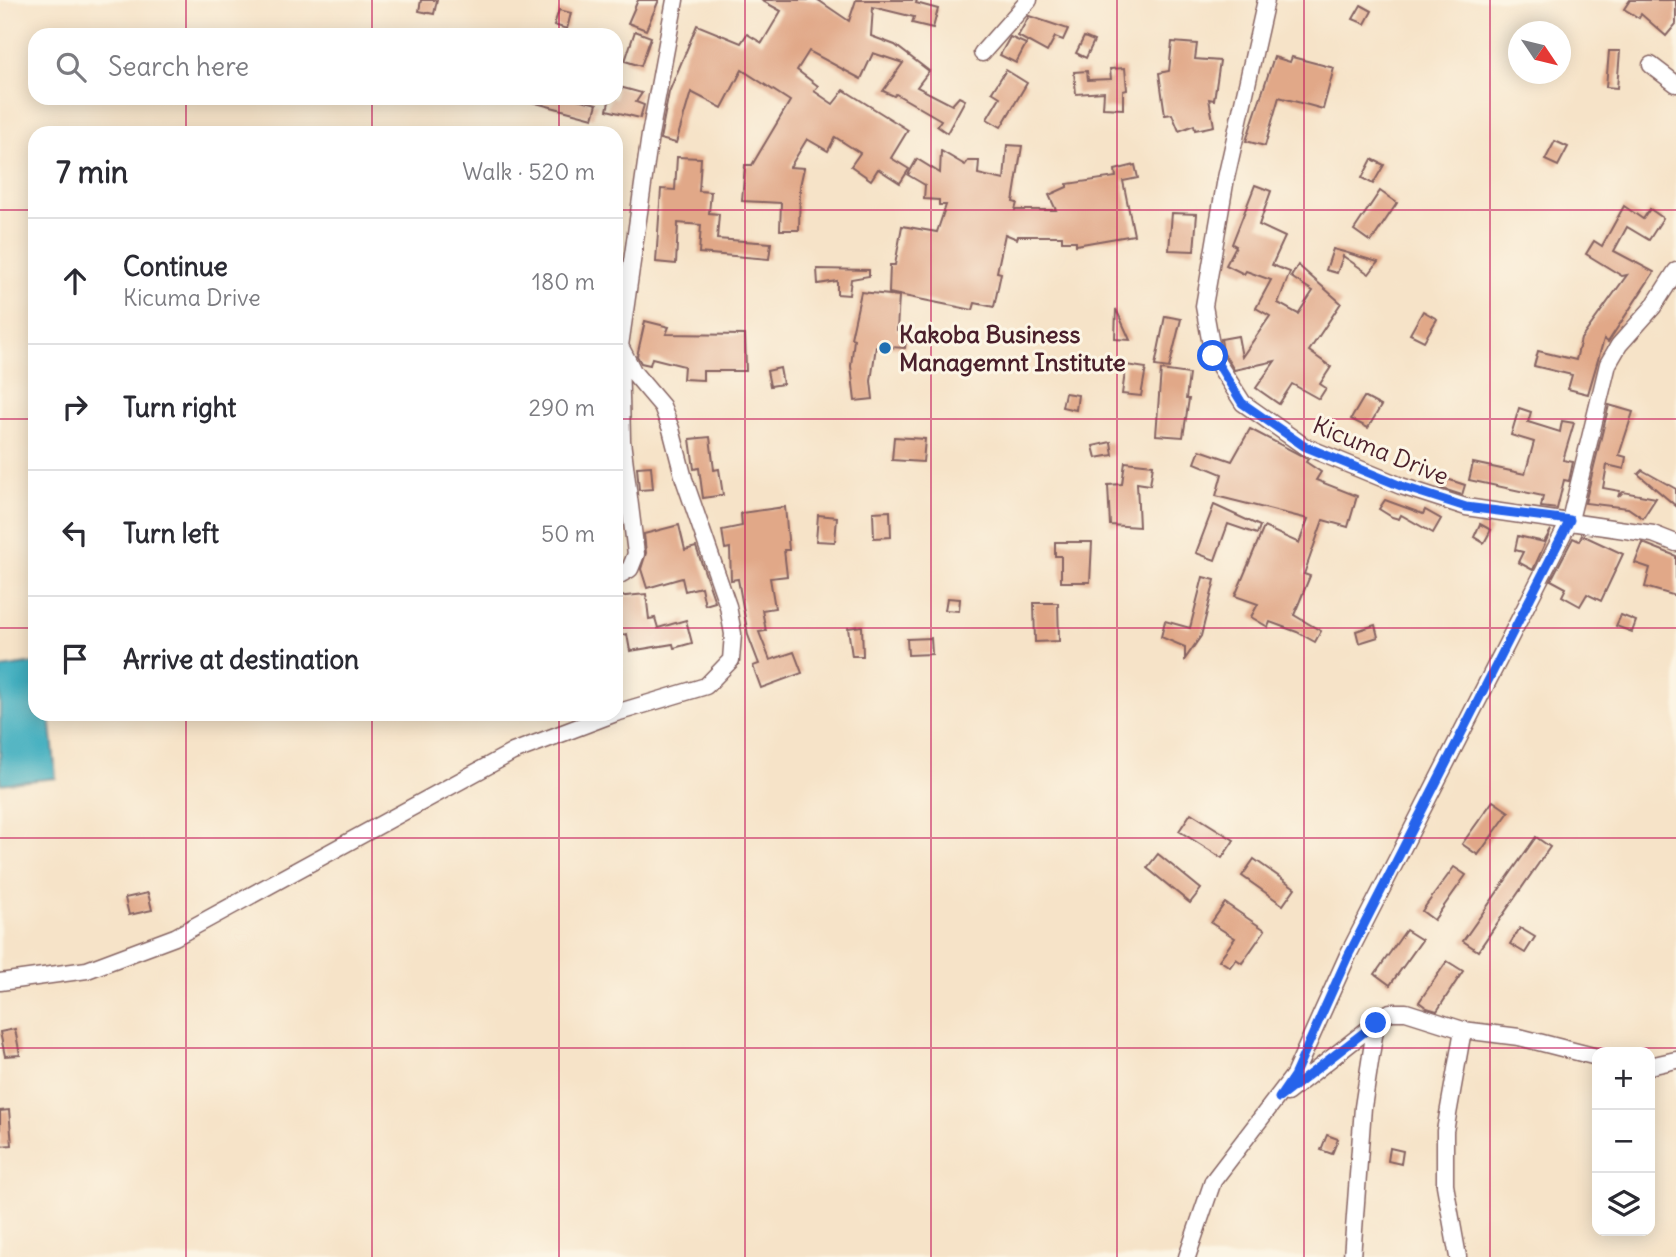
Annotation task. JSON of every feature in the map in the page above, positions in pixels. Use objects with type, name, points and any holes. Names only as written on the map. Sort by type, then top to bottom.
[{"type":"street","points":[[623,325],[650,135],[675,0]]},
{"type":"street","points":[[982,53],[1029,0]]},
{"type":"street","name":"Kicuma Drive","points":[[1266,0],[1226,178],[1204,306],[1213,356],[1242,403],[1304,446],[1401,486],[1466,507],[1653,534],[1676,543]]},
{"type":"street","points":[[1651,65],[1676,84]]},
{"type":"street","points":[[1187,1257],[1213,1181],[1294,1076],[1348,956],[1570,520],[1608,364],[1619,345],[1653,307],[1676,271]]},
{"type":"street","points":[[623,352],[634,373],[662,406],[671,429],[684,479],[728,606],[733,634],[731,660],[706,685],[623,710]]},
{"type":"street","points":[[623,449],[636,554],[630,569],[623,572]]},
{"type":"street","points":[[0,982],[88,970],[175,937],[513,752],[593,721]]},
{"type":"street","points":[[1279,1098],[1390,1012],[1406,1012],[1463,1030],[1519,1037],[1592,1056]]},
{"type":"street","points":[[1352,1257],[1363,1107],[1376,1023]]},
{"type":"street","points":[[1458,1257],[1445,1185],[1445,1132],[1463,1030]]},
{"type":"street","points":[[1655,1065],[1676,1060]]},
{"type":"water","points":[[28,664],[28,721],[51,721],[56,778],[0,784],[0,668]]},
{"type":"building","points":[[421,0],[437,0],[434,14],[419,11]]},
{"type":"building","points":[[638,0],[659,0],[646,30],[628,23]]},
{"type":"building","points":[[761,0],[818,0],[849,21],[856,0],[917,0],[916,3],[938,9],[933,28],[912,23],[914,17],[873,7],[871,36],[895,45],[929,71],[917,87],[952,105],[959,97],[965,100],[947,133],[937,126],[941,120],[896,94],[894,96],[883,91],[903,63],[873,53],[861,79],[809,51],[797,70],[818,86],[814,91],[833,104],[844,90],[908,130],[891,158],[909,169],[900,183],[878,169],[871,180],[851,166],[860,153],[835,137],[828,151],[807,139],[790,167],[804,168],[800,186],[799,230],[780,230],[781,203],[742,201],[745,165],[752,165],[790,101],[742,70],[722,108],[691,92],[676,143],[660,139],[669,92],[697,25],[741,43],[747,34],[762,43],[781,11]]},
{"type":"building","points":[[1630,0],[1676,0],[1676,24],[1666,36],[1641,14],[1639,18],[1624,9]]},
{"type":"building","points":[[1361,5],[1372,11],[1365,24],[1353,19]]},
{"type":"building","points":[[559,10],[571,13],[567,28],[554,25]]},
{"type":"building","points":[[1029,16],[1068,29],[1063,40],[1055,37],[1047,52],[1018,36]]},
{"type":"building","points":[[635,31],[651,37],[641,66],[625,61]]},
{"type":"building","points":[[1010,37],[1026,44],[1016,63],[1000,55]]},
{"type":"building","points":[[1084,37],[1094,41],[1086,58],[1076,53]]},
{"type":"building","points":[[1172,42],[1197,44],[1195,59],[1220,61],[1214,100],[1209,99],[1214,126],[1195,130],[1194,125],[1179,131],[1172,114],[1165,115],[1159,73],[1169,71]]},
{"type":"building","points":[[1609,51],[1620,51],[1617,88],[1606,87]]},
{"type":"building","points":[[1274,57],[1290,62],[1292,57],[1334,68],[1323,109],[1279,97],[1265,146],[1246,141]]},
{"type":"building","points":[[1125,68],[1127,90],[1123,91],[1123,109],[1103,108],[1104,92],[1076,94],[1074,72],[1087,71],[1088,80],[1111,79],[1110,69]]},
{"type":"building","points":[[1006,70],[1027,83],[1001,127],[987,119],[1000,97],[992,92]]},
{"type":"building","points":[[623,88],[642,93],[636,102],[644,105],[640,118],[607,110],[608,105],[623,105]]},
{"type":"building","points":[[543,105],[597,105],[593,118]]},
{"type":"building","points":[[1555,141],[1568,147],[1558,166],[1545,160]]},
{"type":"building","points":[[1007,145],[1022,146],[1013,202],[1017,203],[1015,210],[1056,210],[1049,195],[1067,187],[1067,184],[1116,177],[1115,170],[1135,165],[1138,178],[1123,181],[1134,235],[1076,245],[1076,241],[1062,241],[1062,236],[1018,236],[1017,239],[1005,234],[997,272],[1001,273],[994,307],[975,303],[973,310],[889,293],[890,265],[895,265],[902,226],[937,232],[946,205],[939,205],[939,200],[924,199],[925,185],[908,175],[917,159],[940,173],[941,151],[965,165],[968,161],[979,161],[978,174],[1004,180]]},
{"type":"building","points":[[677,157],[701,158],[699,191],[711,192],[709,213],[719,214],[717,239],[771,243],[769,259],[699,253],[701,225],[678,223],[676,264],[656,262],[661,189],[675,190]]},
{"type":"building","points":[[1372,159],[1384,165],[1373,184],[1362,178]]},
{"type":"building","points":[[1255,185],[1271,191],[1259,225],[1285,237],[1272,265],[1290,272],[1278,303],[1298,314],[1313,291],[1291,277],[1298,265],[1341,303],[1309,351],[1331,367],[1320,384],[1326,388],[1319,399],[1292,384],[1279,404],[1256,388],[1275,361],[1234,370],[1223,352],[1221,339],[1238,336],[1242,357],[1270,316],[1256,308],[1271,280],[1246,271],[1244,274],[1226,265],[1236,246],[1232,244]]},
{"type":"building","points":[[1380,191],[1397,203],[1371,242],[1354,230]]},
{"type":"building","points":[[1624,206],[1643,219],[1650,209],[1663,218],[1649,240],[1627,227],[1614,251],[1654,272],[1608,342],[1604,339],[1588,394],[1568,389],[1572,375],[1534,366],[1538,351],[1576,360],[1581,339],[1627,275],[1622,276],[1586,254],[1594,241],[1602,246]]},
{"type":"building","points":[[1172,213],[1197,214],[1194,251],[1169,250]]},
{"type":"building","points":[[1333,249],[1378,262],[1369,274],[1343,256],[1337,273],[1326,270]]},
{"type":"building","points":[[817,269],[869,270],[869,276],[851,279],[849,295],[837,294],[837,281],[818,284]]},
{"type":"building","points":[[861,292],[899,296],[897,330],[907,331],[905,348],[876,346],[871,381],[873,399],[855,401],[851,366],[854,339],[851,338]]},
{"type":"building","points":[[1116,309],[1130,340],[1115,339]]},
{"type":"building","points":[[1423,311],[1437,319],[1424,341],[1410,334]]},
{"type":"building","points":[[1165,316],[1181,319],[1169,368],[1155,366]]},
{"type":"building","points":[[645,321],[669,327],[666,334],[745,335],[746,371],[703,371],[703,380],[683,379],[684,366],[652,358],[650,365],[641,363],[637,356]]},
{"type":"building","points":[[1126,365],[1146,368],[1141,396],[1122,394]]},
{"type":"building","points":[[780,368],[783,384],[770,386],[767,371]]},
{"type":"building","points":[[1161,370],[1189,374],[1186,399],[1189,399],[1183,437],[1156,435]]},
{"type":"building","points":[[1065,393],[1078,395],[1076,410],[1062,407]]},
{"type":"building","points":[[1364,397],[1381,406],[1368,428],[1351,419]]},
{"type":"building","points":[[1609,405],[1633,412],[1619,455],[1626,457],[1624,469],[1607,465],[1603,488],[1620,491],[1618,497],[1623,492],[1656,498],[1643,518],[1628,508],[1585,503]]},
{"type":"building","points":[[1519,408],[1531,412],[1528,422],[1560,432],[1562,421],[1574,423],[1563,460],[1573,462],[1569,481],[1564,480],[1557,509],[1541,507],[1543,496],[1469,480],[1473,463],[1525,474],[1534,442],[1511,435]]},
{"type":"building","points":[[1250,429],[1308,459],[1306,462],[1321,472],[1316,480],[1357,496],[1348,527],[1323,520],[1304,574],[1310,576],[1294,615],[1321,631],[1315,642],[1270,622],[1268,627],[1251,617],[1258,604],[1235,596],[1264,527],[1299,543],[1308,519],[1216,496],[1222,474],[1195,463],[1200,450],[1232,461]]},
{"type":"building","points":[[710,437],[714,470],[719,469],[723,495],[703,498],[699,468],[694,469],[690,439]]},
{"type":"building","points":[[894,437],[925,439],[923,462],[892,460]]},
{"type":"building","points":[[1111,442],[1113,455],[1096,458],[1093,446]]},
{"type":"building","points":[[1125,462],[1153,465],[1150,485],[1137,483],[1139,527],[1110,525],[1108,485],[1122,484]]},
{"type":"building","points":[[651,466],[653,489],[639,490],[637,467]]},
{"type":"building","points":[[1642,470],[1676,489],[1676,506],[1638,474]]},
{"type":"building","points":[[1444,478],[1465,485],[1462,495],[1440,488]]},
{"type":"building","points":[[1385,500],[1423,514],[1425,510],[1441,519],[1433,533],[1401,515],[1399,519],[1379,509]]},
{"type":"building","points":[[1214,505],[1260,526],[1257,534],[1228,524],[1215,560],[1196,553]]},
{"type":"building","points":[[785,507],[789,550],[784,550],[787,576],[770,578],[775,608],[762,610],[766,631],[759,632],[770,660],[794,652],[802,673],[761,688],[753,666],[759,664],[748,635],[738,579],[731,580],[730,548],[725,549],[722,530],[742,526],[741,513]]},
{"type":"building","points":[[890,511],[891,537],[874,538],[873,512]]},
{"type":"building","points":[[818,515],[837,517],[835,542],[816,541]]},
{"type":"building","points":[[1480,524],[1491,530],[1484,543],[1474,537]]},
{"type":"building","points":[[679,525],[685,550],[696,547],[715,602],[705,605],[701,587],[685,591],[682,578],[647,588],[641,569],[646,553],[644,534]]},
{"type":"building","points":[[1551,530],[1533,570],[1518,562],[1523,552],[1515,550],[1518,536],[1544,542]]},
{"type":"building","points":[[1582,535],[1623,554],[1601,601],[1587,594],[1580,606],[1562,596],[1566,588],[1551,580],[1573,538],[1579,541]]},
{"type":"building","points":[[1055,542],[1092,542],[1090,582],[1061,582],[1061,556],[1055,556]]},
{"type":"building","points":[[1643,543],[1676,556],[1676,596],[1645,587],[1650,568],[1635,563]]},
{"type":"building","points":[[1203,577],[1215,580],[1201,636],[1185,659],[1185,647],[1161,637],[1165,621],[1190,628]]},
{"type":"building","points":[[646,594],[649,619],[655,618],[658,628],[686,620],[692,643],[674,648],[673,644],[630,651],[627,634],[623,635],[623,596]]},
{"type":"building","points":[[947,598],[960,599],[959,611],[945,610]]},
{"type":"building","points":[[1034,603],[1058,603],[1059,641],[1035,642]]},
{"type":"building","points":[[1621,615],[1636,621],[1632,632],[1616,626]]},
{"type":"building","points":[[1375,625],[1378,637],[1359,643],[1356,631]]},
{"type":"building","points":[[862,626],[863,656],[852,656],[848,628]]},
{"type":"building","points":[[931,638],[932,654],[908,655],[907,639]]},
{"type":"building","points":[[1493,801],[1509,812],[1478,855],[1462,844]]},
{"type":"building","points":[[1191,813],[1234,840],[1222,858],[1179,831]]},
{"type":"building","points":[[1536,837],[1550,847],[1478,951],[1463,941]]},
{"type":"building","points":[[1158,854],[1201,889],[1190,903],[1147,868]]},
{"type":"building","points":[[1254,859],[1295,888],[1283,905],[1242,876]]},
{"type":"building","points":[[1454,867],[1466,875],[1434,920],[1422,911]]},
{"type":"building","points":[[148,893],[152,910],[129,915],[125,898]]},
{"type":"building","points":[[1225,903],[1265,930],[1242,963],[1236,959],[1230,967],[1219,960],[1235,938],[1211,923]]},
{"type":"building","points":[[1520,928],[1535,937],[1525,953],[1510,944]]},
{"type":"building","points":[[1406,930],[1422,940],[1390,985],[1375,974]]},
{"type":"building","points":[[1447,961],[1463,971],[1437,1011],[1427,1008],[1419,1002]]},
{"type":"building","points":[[15,1029],[20,1055],[5,1056],[0,1032]]},
{"type":"building","points":[[9,1110],[12,1145],[0,1146],[0,1111]]},
{"type":"building","points":[[1327,1135],[1338,1139],[1332,1154],[1321,1150]]},
{"type":"building","points":[[1390,1148],[1403,1151],[1401,1164],[1388,1161]]},
{"type":"place","name":"Kakoba Business Managemnt Institute","points":[[885,348]]},
{"type":"route","points":[[1213,356],[1242,403],[1304,446],[1401,486],[1466,507],[1570,520],[1348,956],[1294,1076],[1279,1098],[1333,1059],[1376,1023]]}]
